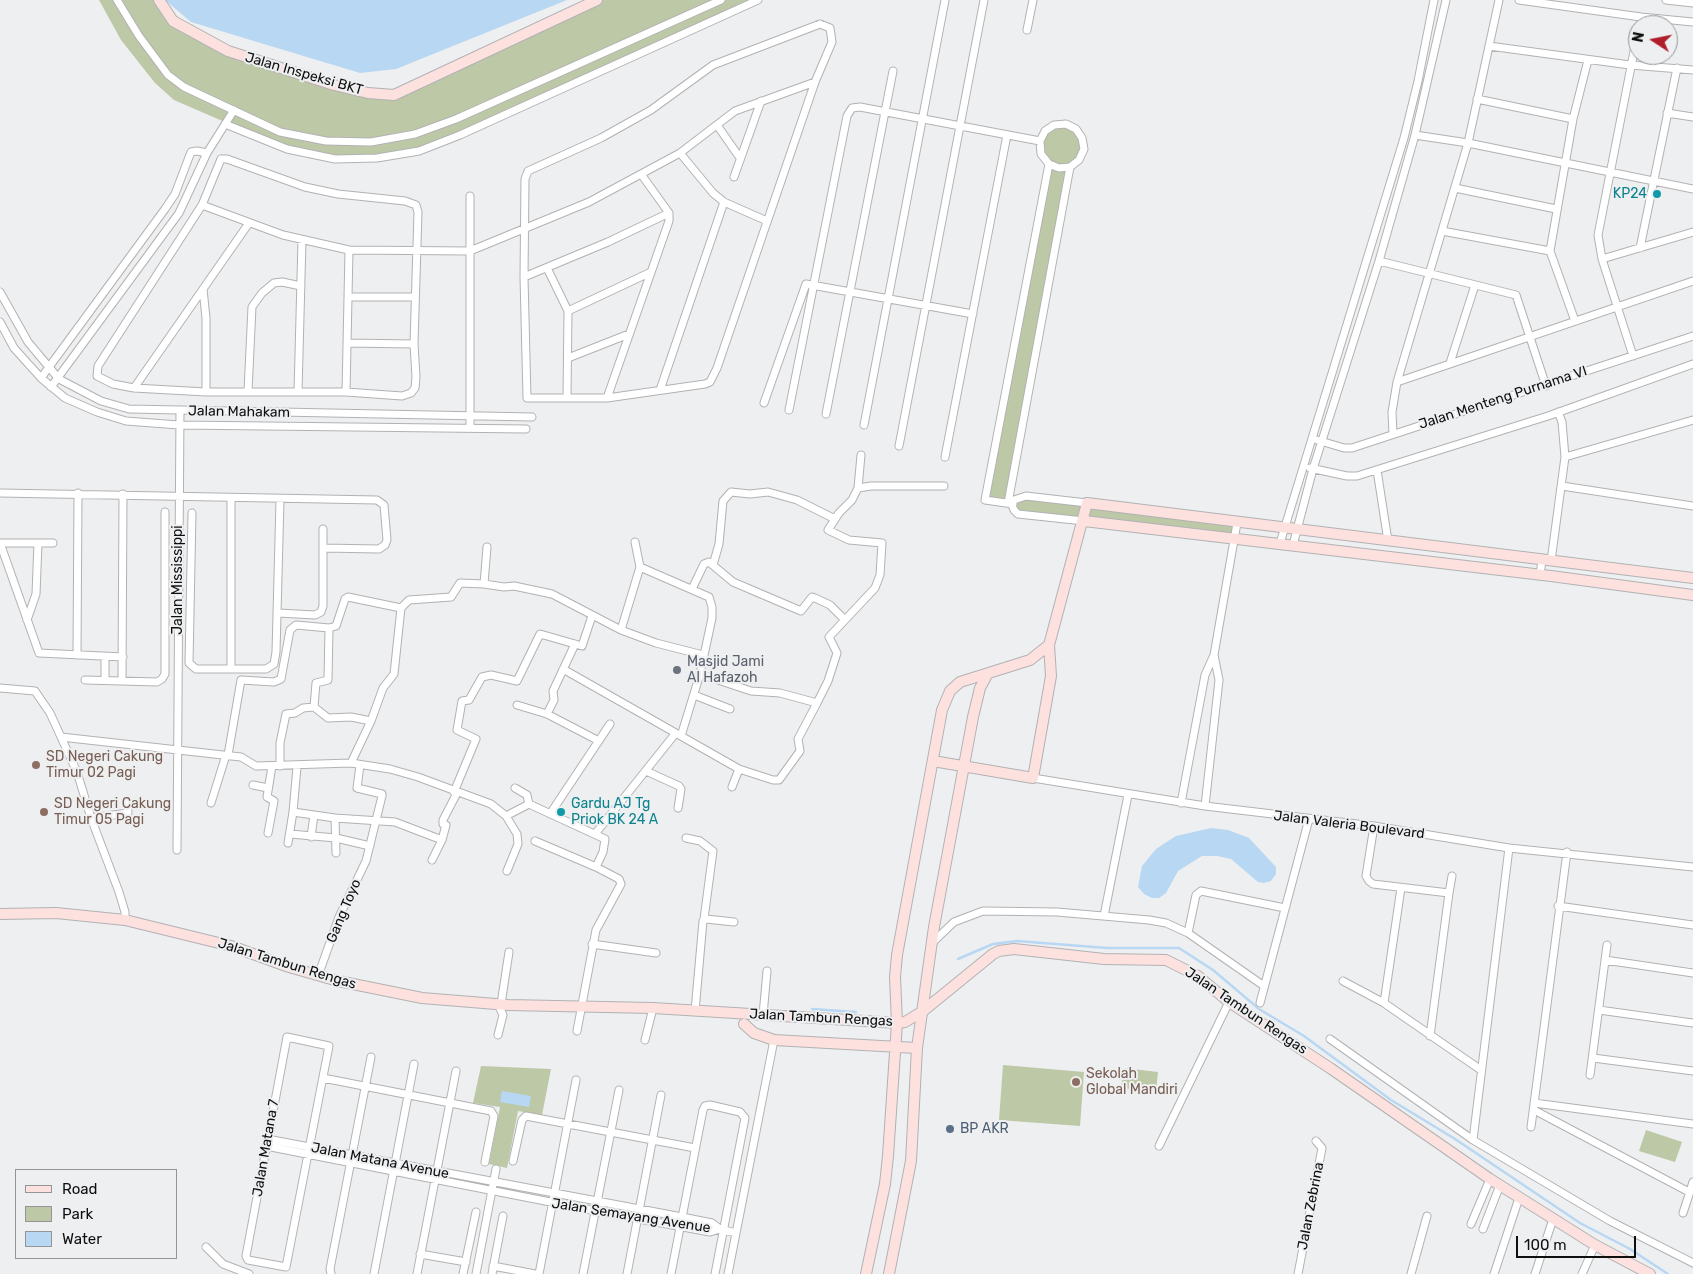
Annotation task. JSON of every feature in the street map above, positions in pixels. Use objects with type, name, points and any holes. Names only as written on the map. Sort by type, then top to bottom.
[{"type":"street","points":[[117,0],[139,36],[168,75],[184,87],[280,132],[326,141],[371,142],[415,134],[456,119],[721,0]]},
{"type":"street","name":"Jalan Inspeksi BKT","points":[[160,0],[173,21],[228,51],[334,85],[368,94],[394,95],[597,0]]},
{"type":"street","points":[[225,124],[286,149],[335,159],[377,158],[419,151],[460,135],[758,0]]},
{"type":"street","points":[[864,425],[946,0]]},
{"type":"street","points":[[899,446],[984,0]]},
{"type":"street","points":[[1027,30],[1033,0]]},
{"type":"street","points":[[1280,543],[1404,138],[1434,0]]},
{"type":"street","points":[[1293,545],[1313,469],[1415,135],[1446,0]]},
{"type":"street","points":[[1393,434],[1392,412],[1397,382],[1468,143],[1499,0]]},
{"type":"street","points":[[1519,0],[1628,19]]},
{"type":"street","points":[[1666,0],[1693,3]]},
{"type":"street","points":[[1678,22],[1693,22]]},
{"type":"street","points":[[820,24],[830,28],[832,42],[815,82],[717,368],[710,382],[607,398],[526,397],[524,228],[525,179],[528,171],[601,138],[651,110],[712,65],[820,24]]},
{"type":"street","points":[[1489,46],[1628,65]]},
{"type":"street","points":[[1575,321],[1550,251],[1564,163],[1588,60]]},
{"type":"street","points":[[1633,356],[1602,259],[1598,235],[1630,65],[1693,70]]},
{"type":"street","points":[[1640,248],[1677,68]]},
{"type":"street","points":[[826,414],[893,71]]},
{"type":"street","points":[[202,205],[302,240],[349,250],[470,251],[589,202],[680,153],[735,111],[815,82]]},
{"type":"street","points":[[1477,99],[1573,119]]},
{"type":"street","points":[[734,176],[761,102]]},
{"type":"street","points":[[789,410],[847,116],[852,108],[860,107],[1040,141]]},
{"type":"street","points":[[51,387],[59,379],[179,213],[207,153],[234,110]]},
{"type":"street","points":[[1667,113],[1693,117]]},
{"type":"street","points":[[1066,124],[1076,129],[1082,138],[1084,149],[1079,160],[1070,167],[1059,168],[1049,164],[1041,154],[1040,141],[1045,131],[1054,125],[1066,124]]},
{"type":"street","points":[[717,125],[740,158]]},
{"type":"street","points":[[945,456],[1007,135]]},
{"type":"street","points":[[1415,135],[1468,143],[1693,189]]},
{"type":"street","points":[[40,378],[165,209],[174,194],[192,152],[197,150],[207,153]]},
{"type":"street","points":[[680,153],[713,193],[724,202],[767,221]]},
{"type":"street","points":[[221,159],[227,159],[305,187],[338,194],[414,204],[418,212],[415,250],[414,344],[416,383],[413,391],[408,395],[346,392],[206,392],[134,388],[101,380],[97,376],[98,366],[202,205],[217,164],[221,159]]},
{"type":"street","points":[[1011,504],[985,500],[1049,164]]},
{"type":"street","points":[[1070,167],[1011,504],[1018,514],[1540,574],[1693,595]]},
{"type":"street","points":[[607,398],[666,233],[668,213],[641,174]]},
{"type":"street","points":[[1455,188],[1556,209]]},
{"type":"street","points":[[470,196],[470,428]]},
{"type":"street","points":[[660,390],[724,202]]},
{"type":"street","points":[[524,277],[668,213]]},
{"type":"street","points":[[134,388],[249,223]]},
{"type":"street","points":[[1442,231],[1550,251]]},
{"type":"street","points":[[1602,259],[1693,232]]},
{"type":"street","points":[[298,392],[302,240]]},
{"type":"street","points":[[346,392],[349,250]]},
{"type":"street","points":[[1378,261],[1516,295],[1546,386]]},
{"type":"street","points":[[547,268],[568,311],[568,397]]},
{"type":"street","points":[[568,311],[651,272]]},
{"type":"street","points":[[1397,382],[1617,305],[1693,281]]},
{"type":"street","points":[[248,391],[252,307],[262,292],[274,283],[282,282],[301,286]]},
{"type":"street","points":[[764,403],[806,284],[973,314]]},
{"type":"street","points":[[1450,363],[1475,285]]},
{"type":"street","points":[[203,289],[206,318],[206,392]]},
{"type":"street","name":"Jalan Mahakam","points":[[0,292],[28,342],[48,369],[59,379],[101,401],[128,409],[532,417]]},
{"type":"street","points":[[348,297],[415,298]]},
{"type":"street","name":"Jalan Mahakam","points":[[0,322],[14,348],[40,378],[51,387],[65,398],[97,412],[126,421],[179,425],[526,429]]},
{"type":"street","points":[[568,358],[630,334]]},
{"type":"street","name":"Jalan Menteng Purnama VI","points":[[1313,438],[1347,448],[1546,386],[1693,336]]},
{"type":"street","points":[[347,343],[414,344]]},
{"type":"street","name":"Jalan Menteng Purnama VI","points":[[1305,466],[1347,476],[1377,470],[1558,412],[1693,364]]},
{"type":"street","name":"Jalan Mississippi","points":[[177,850],[180,410]]},
{"type":"street","points":[[1540,574],[1546,560],[1562,486],[1565,457],[1562,422],[1558,412]]},
{"type":"street","points":[[1565,457],[1693,420]]},
{"type":"street","points":[[564,669],[739,769],[779,780],[800,751],[798,739],[828,681],[837,653],[828,639],[878,583],[883,546],[880,543],[850,540],[829,532],[828,529],[852,500],[858,488],[861,455]]},
{"type":"street","points":[[1377,470],[1388,541]]},
{"type":"street","points":[[858,488],[944,486]]},
{"type":"street","points":[[1562,486],[1693,506]]},
{"type":"street","points":[[713,565],[719,544],[723,501],[731,492],[750,494],[768,492],[797,500],[835,519]]},
{"type":"street","points":[[0,493],[123,494],[280,500],[377,500],[384,504],[387,540],[385,545],[379,549],[323,548]]},
{"type":"street","points":[[77,655],[78,493]]},
{"type":"street","points":[[122,681],[123,494]]},
{"type":"street","points":[[1011,504],[1014,500],[1026,496],[1693,578]]},
{"type":"street","points":[[231,498],[231,669]]},
{"type":"street","points":[[192,512],[189,663],[196,669],[266,669],[274,664],[278,613],[280,500]]},
{"type":"street","points":[[933,761],[1033,778],[1051,676],[1050,645],[1087,504]]},
{"type":"street","points":[[85,680],[157,682],[165,674],[165,512]]},
{"type":"street","points":[[1181,803],[1205,675],[1214,655],[1237,522]]},
{"type":"street","points":[[278,613],[315,615],[321,612],[323,606],[323,529]]},
{"type":"street","points":[[621,630],[640,567],[635,542]]},
{"type":"street","points":[[53,543],[0,543],[39,653],[105,658],[123,657]]},
{"type":"street","points":[[28,620],[36,594],[38,543]]},
{"type":"street","points":[[484,584],[486,547]]},
{"type":"street","points":[[692,589],[704,564],[709,562],[733,582],[801,611],[814,597],[830,606],[844,619]]},
{"type":"street","points":[[595,834],[678,735],[700,674],[712,607],[709,597],[640,567]]},
{"type":"street","points":[[351,763],[372,721],[383,688],[396,667],[401,608],[409,600],[451,597],[461,583],[504,587],[516,586],[552,594],[621,630],[656,643],[703,655]]},
{"type":"street","points":[[211,803],[227,755],[241,680],[274,682],[281,679],[292,626],[304,625],[329,628],[336,626],[345,598],[348,597],[401,608]]},
{"type":"street","points":[[432,860],[442,840],[446,825],[443,824],[443,820],[476,739],[457,730],[462,700],[469,700],[482,677],[491,675],[517,681],[540,634],[583,645],[592,616]]},
{"type":"street","points":[[314,707],[316,683],[328,680],[329,628]]},
{"type":"street","points":[[547,714],[554,700],[553,691],[575,644]]},
{"type":"street","points":[[866,1274],[884,1184],[896,1047],[895,977],[897,955],[942,710],[950,691],[960,682],[1030,660],[1050,645]]},
{"type":"street","points":[[1205,806],[1219,680],[1214,655]]},
{"type":"street","points":[[105,658],[105,680]]},
{"type":"street","points":[[700,674],[751,691],[780,693],[817,703]]},
{"type":"street","points":[[889,1274],[911,1161],[917,1048],[932,944],[977,700],[987,675]]},
{"type":"street","points":[[0,688],[35,692],[50,712],[77,772],[125,916]]},
{"type":"street","points":[[694,695],[730,709]]},
{"type":"street","points":[[517,705],[547,714],[599,741]]},
{"type":"street","points":[[268,833],[274,801],[267,798],[268,788],[276,766],[285,716],[303,708],[314,707],[328,718],[351,717],[372,721]]},
{"type":"street","points":[[550,814],[610,724]]},
{"type":"street","points":[[61,737],[242,757],[256,766],[297,767],[351,763],[390,769],[418,777],[491,804],[506,816],[517,834],[518,844],[507,871]]},
{"type":"street","name":"Gang Toyo","points":[[320,970],[339,917],[366,861],[382,795],[356,788],[360,765]]},
{"type":"street","points":[[288,843],[297,767]]},
{"type":"street","points":[[732,787],[739,769]]},
{"type":"street","points":[[646,771],[682,789],[678,808]]},
{"type":"street","name":"Jalan Valeria Boulevard","points":[[1033,778],[1181,803],[1374,826],[1508,848],[1567,852],[1693,867]]},
{"type":"street","points":[[253,785],[268,788]]},
{"type":"street","points":[[515,788],[527,795],[529,804]]},
{"type":"street","points":[[1104,916],[1128,795]]},
{"type":"street","points":[[91,818],[128,813],[127,800]]},
{"type":"street","points":[[506,816],[529,804]]},
{"type":"street","points":[[529,804],[605,838],[603,852],[596,867]]},
{"type":"street","points":[[293,812],[335,818],[377,820],[410,826],[442,840]]},
{"type":"street","points":[[311,837],[314,815]]},
{"type":"street","points":[[335,818],[336,853]]},
{"type":"street","points":[[1260,1003],[1309,819]]},
{"type":"street","points":[[1374,826],[1366,876],[1373,884],[1449,893]]},
{"type":"street","points":[[290,834],[336,838],[370,846]]},
{"type":"street","points":[[686,838],[700,841],[713,851],[695,1008]]},
{"type":"street","points":[[535,841],[596,867],[621,882],[596,930],[578,1031]]},
{"type":"street","points":[[1473,1140],[1508,848]]},
{"type":"street","points":[[1531,1127],[1558,906],[1567,852]]},
{"type":"street","points":[[1430,1036],[1452,876]]},
{"type":"street","points":[[1384,1003],[1401,888]]},
{"type":"street","points":[[1188,933],[1196,894],[1201,891],[1285,908]]},
{"type":"street","points":[[1558,906],[1693,925]]},
{"type":"street","points":[[932,944],[954,922],[983,911],[1022,911],[1104,916],[1166,923],[1188,933],[1264,986]]},
{"type":"street","name":"Jalan Tambun Rengas","points":[[0,914],[56,913],[125,916],[320,970],[380,991],[422,998],[582,1003],[653,1008],[695,1008],[763,1015],[897,1023],[905,1022],[923,1011],[993,954],[1014,950],[1082,958],[1166,960],[1198,976],[1229,1002],[1330,1068],[1490,1180],[1595,1245],[1650,1274]]},
{"type":"street","points":[[704,919],[734,922]]},
{"type":"street","points":[[592,944],[656,953]]},
{"type":"street","points":[[1590,1075],[1607,945]]},
{"type":"street","points":[[498,1035],[503,1015],[501,1001],[508,952]]},
{"type":"street","points":[[1605,960],[1693,973]]},
{"type":"street","points":[[763,1015],[767,971]]},
{"type":"street","points":[[1344,981],[1384,1003],[1482,1070]]},
{"type":"street","points":[[1159,1146],[1229,1002]]},
{"type":"street","points":[[645,1040],[653,1008]]},
{"type":"street","points":[[1598,1010],[1693,1023]]},
{"type":"street","name":"Jalan Tambun Rengas","points":[[744,1024],[754,1033],[774,1040],[917,1048]]},
{"type":"street","name":"Jalan Matana 7","points":[[309,1151],[286,1267],[246,1259],[287,1037],[329,1046],[323,1078]]},
{"type":"street","points":[[1330,1039],[1473,1140],[1610,1221],[1693,1263]]},
{"type":"street","points":[[728,1274],[774,1040]]},
{"type":"street","points":[[330,1274],[371,1056]]},
{"type":"street","points":[[1593,1058],[1693,1071]]},
{"type":"street","points":[[374,1274],[414,1064]]},
{"type":"street","points":[[417,1274],[456,1071]]},
{"type":"street","points":[[309,1151],[323,1078],[494,1112],[485,1162]]},
{"type":"street","points":[[493,1266],[537,1274],[554,1203],[576,1080]]},
{"type":"street","points":[[583,1274],[619,1090]]},
{"type":"street","points":[[627,1274],[661,1095]]},
{"type":"street","points":[[670,1274],[695,1148],[706,1106],[740,1112],[744,1118],[715,1274]]},
{"type":"street","points":[[1534,1107],[1693,1124]]},
{"type":"street","points":[[1534,1107],[1689,1192]]},
{"type":"street","points":[[513,1161],[523,1117],[568,1123],[695,1148]]},
{"type":"street","name":"Jalan Zebrina","points":[[1298,1274],[1322,1148],[1316,1142]]},
{"type":"street","name":"Jalan Matana Avenue","points":[[267,1143],[493,1187]]},
{"type":"street","points":[[476,1274],[496,1169]]},
{"type":"street","points":[[1471,1224],[1490,1180]]},
{"type":"street","points":[[1683,1213],[1693,1182]]},
{"type":"street","points":[[1483,1229],[1500,1185]]},
{"type":"street","name":"Jalan Semayang Avenue","points":[[493,1187],[555,1194],[640,1209],[712,1223],[722,1230]]},
{"type":"street","name":"Jalan Semayang Avenue","points":[[493,1187],[554,1203],[638,1219],[710,1232],[722,1230]]},
{"type":"street","points":[[1494,1274],[1520,1198]]},
{"type":"street","points":[[463,1274],[476,1212]]},
{"type":"street","points":[[492,1274],[503,1216]]},
{"type":"street","points":[[1411,1274],[1427,1216]]},
{"type":"street","points":[[1535,1274],[1553,1219]]},
{"type":"street","points":[[722,1230],[736,1233]]},
{"type":"street","points":[[1582,1274],[1595,1245]]},
{"type":"street","points":[[206,1246],[223,1264],[249,1274]]},
{"type":"street","points":[[420,1254],[466,1262]]},
{"type":"green space","points":[[99,0],[160,0],[173,21],[262,64],[394,95],[596,0],[759,0],[419,151],[335,159],[287,149],[174,100],[155,83],[121,40]]},
{"type":"green space","points":[[1054,125],[1076,129],[1084,149],[1070,167],[1008,503],[985,500],[1049,164],[1040,141]]},
{"type":"green space","points":[[1020,497],[1237,523],[1235,538],[1018,514],[1012,505]]},
{"type":"green space","points":[[1003,1065],[1084,1072],[1080,1126],[999,1120]]},
{"type":"green space","points":[[481,1066],[551,1069],[542,1115],[518,1111],[507,1168],[489,1164],[500,1107],[473,1103]]},
{"type":"green space","points":[[1124,1068],[1158,1072],[1156,1092],[1121,1088]]},
{"type":"green space","points":[[1646,1130],[1682,1142],[1675,1162],[1639,1151]]},
{"type":"water","points":[[165,0],[567,0],[396,69],[360,73],[191,22]]},
{"type":"water","points":[[1211,828],[1228,830],[1249,838],[1276,867],[1276,874],[1271,881],[1258,882],[1231,859],[1217,856],[1202,856],[1178,871],[1166,893],[1159,898],[1152,898],[1144,894],[1138,887],[1142,866],[1156,849],[1176,836]]},
{"type":"water","points":[[502,1091],[531,1096],[529,1107],[500,1102]]},
{"type":"waterway","points":[[958,959],[993,944],[1017,941],[1107,948],[1179,948],[1213,970],[1259,1009],[1304,1036],[1391,1100],[1455,1139],[1580,1223],[1630,1249],[1668,1274]]},
{"type":"waterway","points":[[812,1009],[856,1012]]},
{"type":"place","name":"KP24","points":[[1657,194]]},
{"type":"place","name":"Masjid Jami Al Hafazoh","points":[[677,670]]},
{"type":"place","name":"SD Negeri Cakung Timur 02 Pagi","points":[[36,765]]},
{"type":"place","name":"SD Negeri Cakung Timur 05 Pagi","points":[[44,812]]},
{"type":"place","name":"Gardu AJ Tg Priok BK 24 A","points":[[561,812]]},
{"type":"place","name":"Sekolah Global Mandiri","points":[[1076,1082]]},
{"type":"place","name":"BP AKR","points":[[950,1129]]}]
